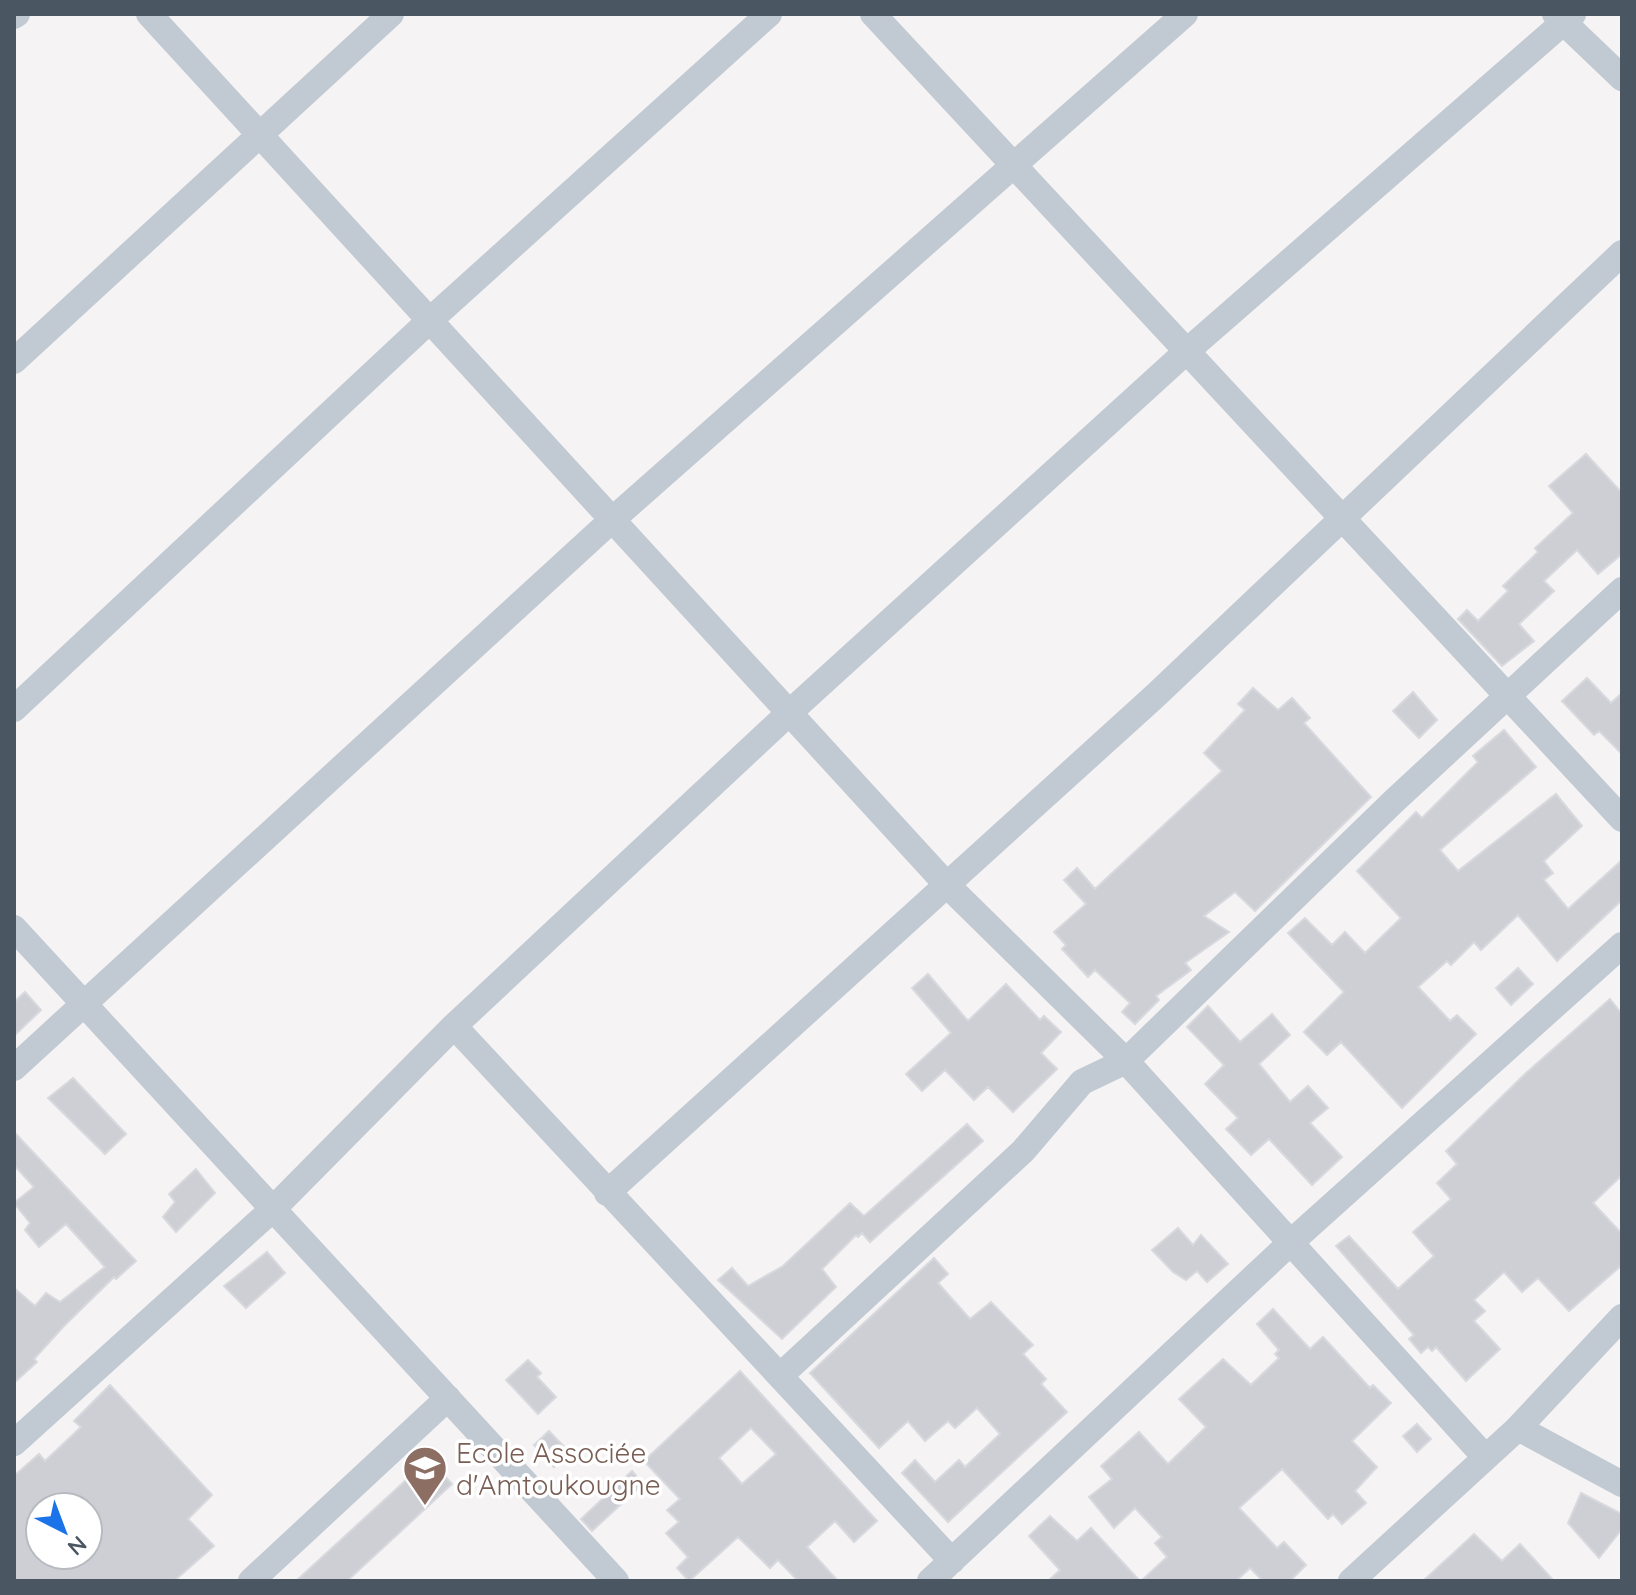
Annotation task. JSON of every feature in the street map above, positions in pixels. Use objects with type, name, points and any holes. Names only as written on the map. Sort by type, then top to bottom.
[{"type":"street","points":[[149,14],[947,885],[1126,1061],[1485,1457]]},
{"type":"street","points":[[14,361],[391,14]]},
{"type":"street","points":[[14,709],[428,322],[769,14]]},
{"type":"street","points":[[873,14],[1622,819]]},
{"type":"street","points":[[14,1068],[613,519],[1185,14]]},
{"type":"street","points":[[14,1443],[274,1208],[454,1026],[789,713],[1187,351],[1564,17],[1622,78]]},
{"type":"street","points":[[607,1193],[1155,696],[1622,253]]},
{"type":"street","points":[[780,1376],[1023,1151],[1082,1082],[1126,1061],[1622,590]]},
{"type":"street","points":[[14,928],[616,1581]]},
{"type":"street","points":[[930,1581],[1289,1244],[1622,945]]},
{"type":"street","points":[[454,1026],[952,1561]]},
{"type":"street","points":[[1351,1581],[1518,1428],[1622,1317]]},
{"type":"street","points":[[251,1581],[448,1398]]},
{"type":"street","points":[[1518,1428],[1622,1484]]},
{"type":"building","points":[[1586,454],[1622,493],[1622,554],[1598,574],[1577,550],[1544,581],[1554,591],[1519,624],[1534,641],[1502,666],[1458,619],[1467,610],[1478,621],[1508,591],[1503,586],[1538,552],[1535,548],[1573,513],[1549,486]]},
{"type":"building","points":[[1587,678],[1611,703],[1622,693],[1622,754],[1599,731],[1594,735],[1562,701]]},
{"type":"building","points":[[1253,688],[1278,710],[1292,698],[1310,718],[1304,723],[1371,797],[1255,911],[1235,892],[1204,916],[1229,932],[1185,963],[1191,970],[1156,996],[1159,1000],[1135,1024],[1122,1012],[1130,1003],[1095,970],[1088,977],[1062,949],[1066,945],[1054,932],[1086,904],[1064,880],[1077,868],[1095,889],[1222,771],[1204,753],[1245,710],[1238,704]]},
{"type":"building","points":[[1413,692],[1437,720],[1419,738],[1393,711]]},
{"type":"building","points":[[1504,730],[1536,767],[1440,850],[1458,871],[1556,794],[1582,826],[1544,861],[1553,873],[1544,880],[1568,909],[1622,860],[1622,900],[1557,961],[1518,915],[1481,950],[1474,942],[1451,965],[1447,961],[1418,987],[1450,1021],[1457,1015],[1476,1034],[1402,1108],[1341,1042],[1327,1055],[1304,1032],[1344,992],[1288,933],[1305,918],[1332,945],[1345,932],[1365,953],[1401,918],[1357,871],[1416,812],[1422,818],[1478,762],[1473,756]]},
{"type":"building","points":[[1518,968],[1533,984],[1511,1005],[1496,988]]},
{"type":"building","points":[[928,974],[968,1021],[1006,984],[1040,1020],[1044,1016],[1061,1032],[1041,1053],[1057,1069],[1013,1112],[988,1087],[974,1100],[945,1070],[922,1091],[906,1074],[951,1033],[912,988]]},
{"type":"building","points":[[25,992],[41,1010],[14,1036],[14,1002]]},
{"type":"building","points":[[1610,999],[1622,1014],[1622,1175],[1593,1203],[1622,1234],[1622,1265],[1569,1311],[1538,1278],[1522,1292],[1504,1272],[1474,1300],[1485,1311],[1474,1321],[1500,1349],[1466,1381],[1436,1347],[1432,1351],[1428,1347],[1421,1353],[1409,1339],[1414,1335],[1336,1246],[1349,1236],[1398,1289],[1434,1256],[1413,1232],[1451,1199],[1437,1183],[1457,1164],[1446,1151],[1526,1073]]},
{"type":"building","points":[[1208,1006],[1240,1042],[1272,1014],[1290,1035],[1259,1064],[1290,1102],[1308,1086],[1328,1108],[1310,1123],[1342,1157],[1312,1185],[1269,1139],[1251,1155],[1226,1129],[1238,1118],[1205,1084],[1224,1065],[1187,1027]]},
{"type":"building","points":[[73,1078],[126,1134],[105,1154],[48,1098]]},
{"type":"building","points":[[967,1124],[983,1141],[870,1242],[862,1233],[858,1237],[856,1235],[822,1269],[836,1287],[782,1339],[718,1280],[732,1268],[748,1286],[783,1266],[850,1203],[864,1216]]},
{"type":"building","points":[[14,1132],[136,1261],[116,1279],[114,1277],[63,1327],[34,1359],[37,1362],[14,1383],[14,1288],[35,1306],[46,1293],[60,1302],[105,1267],[66,1224],[39,1247],[25,1230],[30,1223],[14,1203],[34,1187],[14,1165]]},
{"type":"building","points":[[196,1169],[215,1193],[176,1232],[163,1217],[175,1202],[169,1194]]},
{"type":"building","points":[[1178,1228],[1193,1245],[1201,1235],[1228,1264],[1207,1282],[1197,1271],[1186,1280],[1173,1272],[1152,1250]]},
{"type":"building","points":[[267,1252],[285,1273],[246,1308],[224,1286]]},
{"type":"building","points":[[934,1258],[948,1274],[938,1283],[970,1319],[991,1302],[1033,1345],[1023,1354],[1046,1379],[1041,1384],[1067,1412],[948,1522],[902,1473],[915,1460],[935,1482],[959,1460],[965,1467],[1000,1434],[977,1408],[955,1428],[948,1421],[925,1441],[908,1421],[879,1448],[810,1373]]},
{"type":"building","points":[[1273,1309],[1310,1349],[1323,1337],[1370,1388],[1373,1385],[1391,1403],[1352,1441],[1377,1467],[1355,1491],[1366,1503],[1342,1524],[1333,1514],[1328,1519],[1282,1469],[1239,1508],[1277,1548],[1284,1542],[1306,1565],[1290,1581],[1263,1581],[1250,1568],[1236,1581],[1141,1581],[1167,1557],[1155,1543],[1162,1537],[1135,1508],[1114,1528],[1089,1497],[1112,1479],[1101,1466],[1139,1432],[1168,1464],[1206,1427],[1179,1399],[1223,1359],[1251,1385],[1279,1358],[1275,1354],[1279,1350],[1257,1324]]},
{"type":"building","points":[[528,1360],[541,1373],[537,1377],[556,1397],[538,1414],[506,1380]]},
{"type":"building","points":[[740,1371],[877,1521],[854,1542],[835,1521],[807,1547],[838,1581],[798,1581],[778,1560],[770,1568],[738,1537],[689,1581],[677,1568],[688,1557],[666,1533],[679,1522],[667,1510],[680,1499],[644,1461]],"holes":[[[751,1428],[776,1454],[742,1484],[719,1458]]]},
{"type":"building","points":[[110,1385],[212,1495],[188,1519],[214,1546],[174,1581],[14,1581],[14,1476],[39,1454],[45,1461],[81,1427],[74,1421]]},
{"type":"building","points":[[1417,1424],[1431,1439],[1417,1452],[1403,1436]]},
{"type":"building","points":[[549,1431],[570,1453],[554,1467],[534,1445]]},
{"type":"building","points":[[429,1459],[452,1484],[347,1581],[296,1581]]},
{"type":"building","points":[[632,1471],[643,1484],[592,1531],[581,1519]]},
{"type":"building","points":[[1581,1493],[1622,1514],[1622,1529],[1599,1558],[1568,1523]]},
{"type":"building","points":[[1050,1516],[1077,1541],[1091,1528],[1140,1581],[1048,1581],[1060,1570],[1029,1536]]},
{"type":"building","points":[[1474,1534],[1502,1561],[1520,1544],[1554,1581],[1423,1581]]},
{"type":"place","name":"Ecole Associée d'Amtoukougne","points":[[425,1507]]}]
